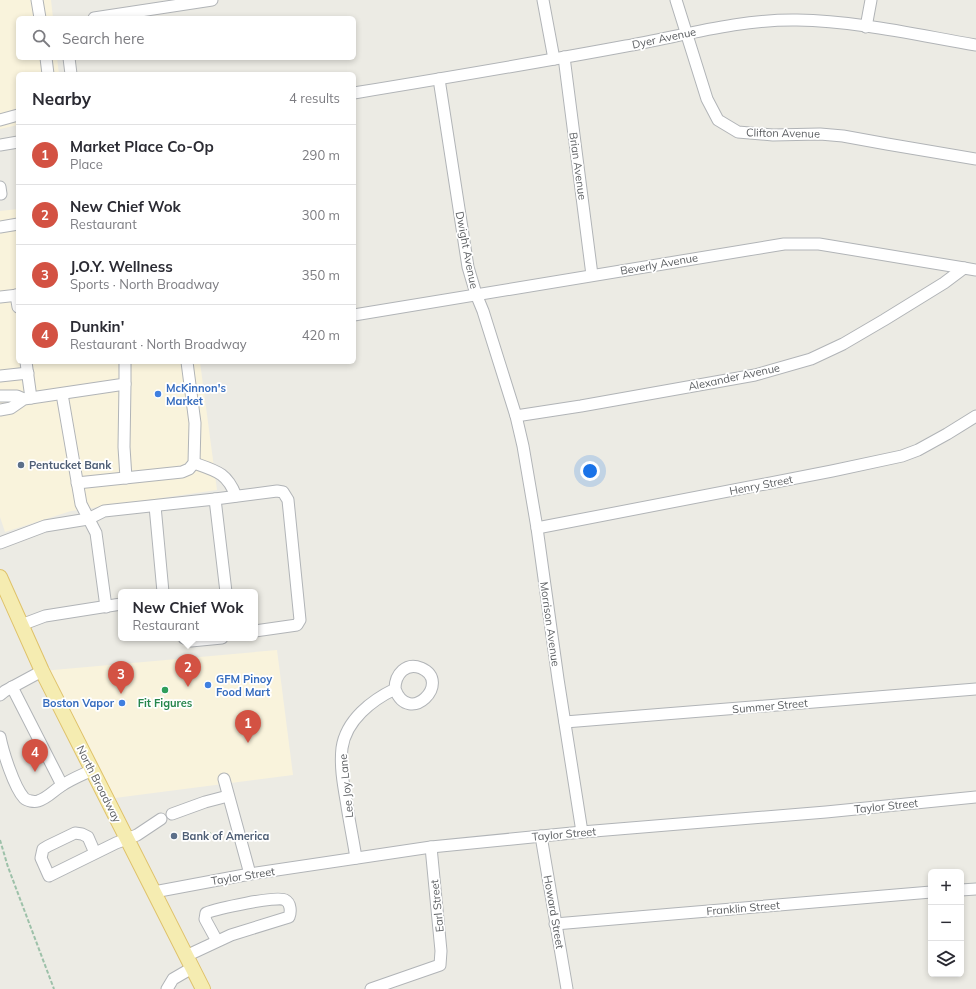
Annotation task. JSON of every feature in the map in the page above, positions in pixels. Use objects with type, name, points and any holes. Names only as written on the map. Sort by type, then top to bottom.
[{"type":"main road","name":"North Broadway","points":[[0,577],[42,671],[203,989]]},
{"type":"street","points":[[37,0],[40,16]]},
{"type":"street","points":[[107,16],[212,0]]},
{"type":"street","name":"Brian Avenue","points":[[543,0],[559,58],[592,275]]},
{"type":"street","name":"Clifton Avenue","points":[[676,0],[707,99],[718,120],[738,132],[757,134],[820,134],[843,136],[976,159]]},
{"type":"street","points":[[866,27],[871,0]]},
{"type":"street","name":"Dyer Avenue","points":[[356,93],[654,41],[687,33],[762,21],[797,20],[834,22],[976,45]]},
{"type":"street","points":[[46,60],[48,72]]},
{"type":"street","points":[[69,60],[71,72]]},
{"type":"street","name":"Dwight Avenue","points":[[439,79],[468,267],[516,416]]},
{"type":"street","points":[[0,120],[16,116]]},
{"type":"street","points":[[0,144],[16,142]]},
{"type":"street","points":[[0,227],[16,224]]},
{"type":"street","name":"Beverly Avenue","points":[[356,315],[740,250],[795,243],[819,244],[854,249],[964,268]]},
{"type":"street","points":[[964,268],[976,270]]},
{"type":"street","name":"Alexander Avenue","points":[[516,416],[755,375],[811,359],[843,344],[884,320],[944,283],[964,268]]},
{"type":"street","points":[[0,297],[16,295]]},
{"type":"street","points":[[125,364],[124,447],[126,478]]},
{"type":"street","points":[[77,483],[182,472],[194,463],[195,423],[187,364]]},
{"type":"street","points":[[0,376],[27,367],[27,399]]},
{"type":"street","points":[[0,410],[11,408],[27,399],[125,384]]},
{"type":"street","points":[[62,394],[81,504],[96,533],[106,608]]},
{"type":"street","points":[[0,396],[17,396],[27,399]]},
{"type":"street","name":"Morrison Avenue","points":[[516,416],[523,446],[537,528],[582,832]]},
{"type":"street","name":"Henry Street","points":[[537,528],[902,456],[918,450],[976,416]]},
{"type":"street","points":[[194,463],[209,468],[226,477],[232,485],[236,496]]},
{"type":"street","points":[[0,543],[45,526],[88,519],[104,511],[277,491],[283,492],[288,500],[300,620],[297,625],[258,631]]},
{"type":"street","points":[[215,499],[226,589]]},
{"type":"street","points":[[154,506],[163,589]]},
{"type":"street","points":[[21,625],[45,616],[106,608],[118,605]]},
{"type":"street","points":[[0,695],[42,671]]},
{"type":"street","points":[[12,687],[62,785]]},
{"type":"street","name":"Summer Street","points":[[565,722],[976,688]]},
{"type":"street","name":"Lee Joy Lane","points":[[356,858],[343,783],[342,747],[349,729],[364,709],[373,701],[395,689]]},
{"type":"street","points":[[0,737],[10,770],[24,798],[30,801],[44,799],[62,785],[92,770]]},
{"type":"street","points":[[224,779],[250,874]]},
{"type":"street","points":[[172,814],[198,804],[228,796]]},
{"type":"street","name":"Taylor Street","points":[[154,892],[250,874],[431,847],[582,832],[826,812],[976,797]]},
{"type":"street","points":[[95,853],[88,837],[75,833],[43,849],[41,858],[49,876],[95,853],[137,835],[161,819]]},
{"type":"street","name":"Howard Street","points":[[541,836],[567,989]]},
{"type":"street","name":"Earl Street","points":[[371,989],[440,965],[442,959],[431,847]]},
{"type":"street","points":[[964,890],[976,889]]},
{"type":"street","name":"Franklin Street","points":[[555,924],[928,892]]},
{"type":"street","points":[[167,989],[173,979],[189,962],[217,941],[245,930],[289,917],[290,910],[288,902],[285,899],[276,898],[227,907],[206,913],[205,919],[217,941]]},
{"type":"street","points":[[177,989],[178,975]]},
{"type":"path","points":[[199,838],[211,833]]},
{"type":"path","points":[[0,840],[8,867],[54,989]]},
{"type":"shaded area","points":[[0,0],[51,0],[53,16],[16,16],[16,60],[57,60],[59,72],[16,72],[16,125],[0,129]]},
{"type":"shaded area","points":[[16,209],[16,364],[200,364],[217,490],[71,511],[5,532],[0,517],[0,211]]},
{"type":"shaded area","points":[[277,650],[293,775],[107,799],[42,671]]},
{"type":"place","name":"McKinnon's Market","points":[[158,394]]},
{"type":"place","name":"Pentucket Bank","points":[[21,465]]},
{"type":"place","name":"GFM Pinoy Food Mart","points":[[208,685]]},
{"type":"place","name":"New Chief Wok","points":[[188,687]]},
{"type":"place","name":"Fit Figures","points":[[165,690]]},
{"type":"place","name":"J.O.Y. Wellness","points":[[121,694]]},
{"type":"place","name":"Boston Vapor","points":[[122,703]]},
{"type":"place","name":"Market Place Co-Op","points":[[248,743]]},
{"type":"place","name":"Dunkin'","points":[[35,772]]},
{"type":"place","name":"Bank of America","points":[[174,836]]}]
